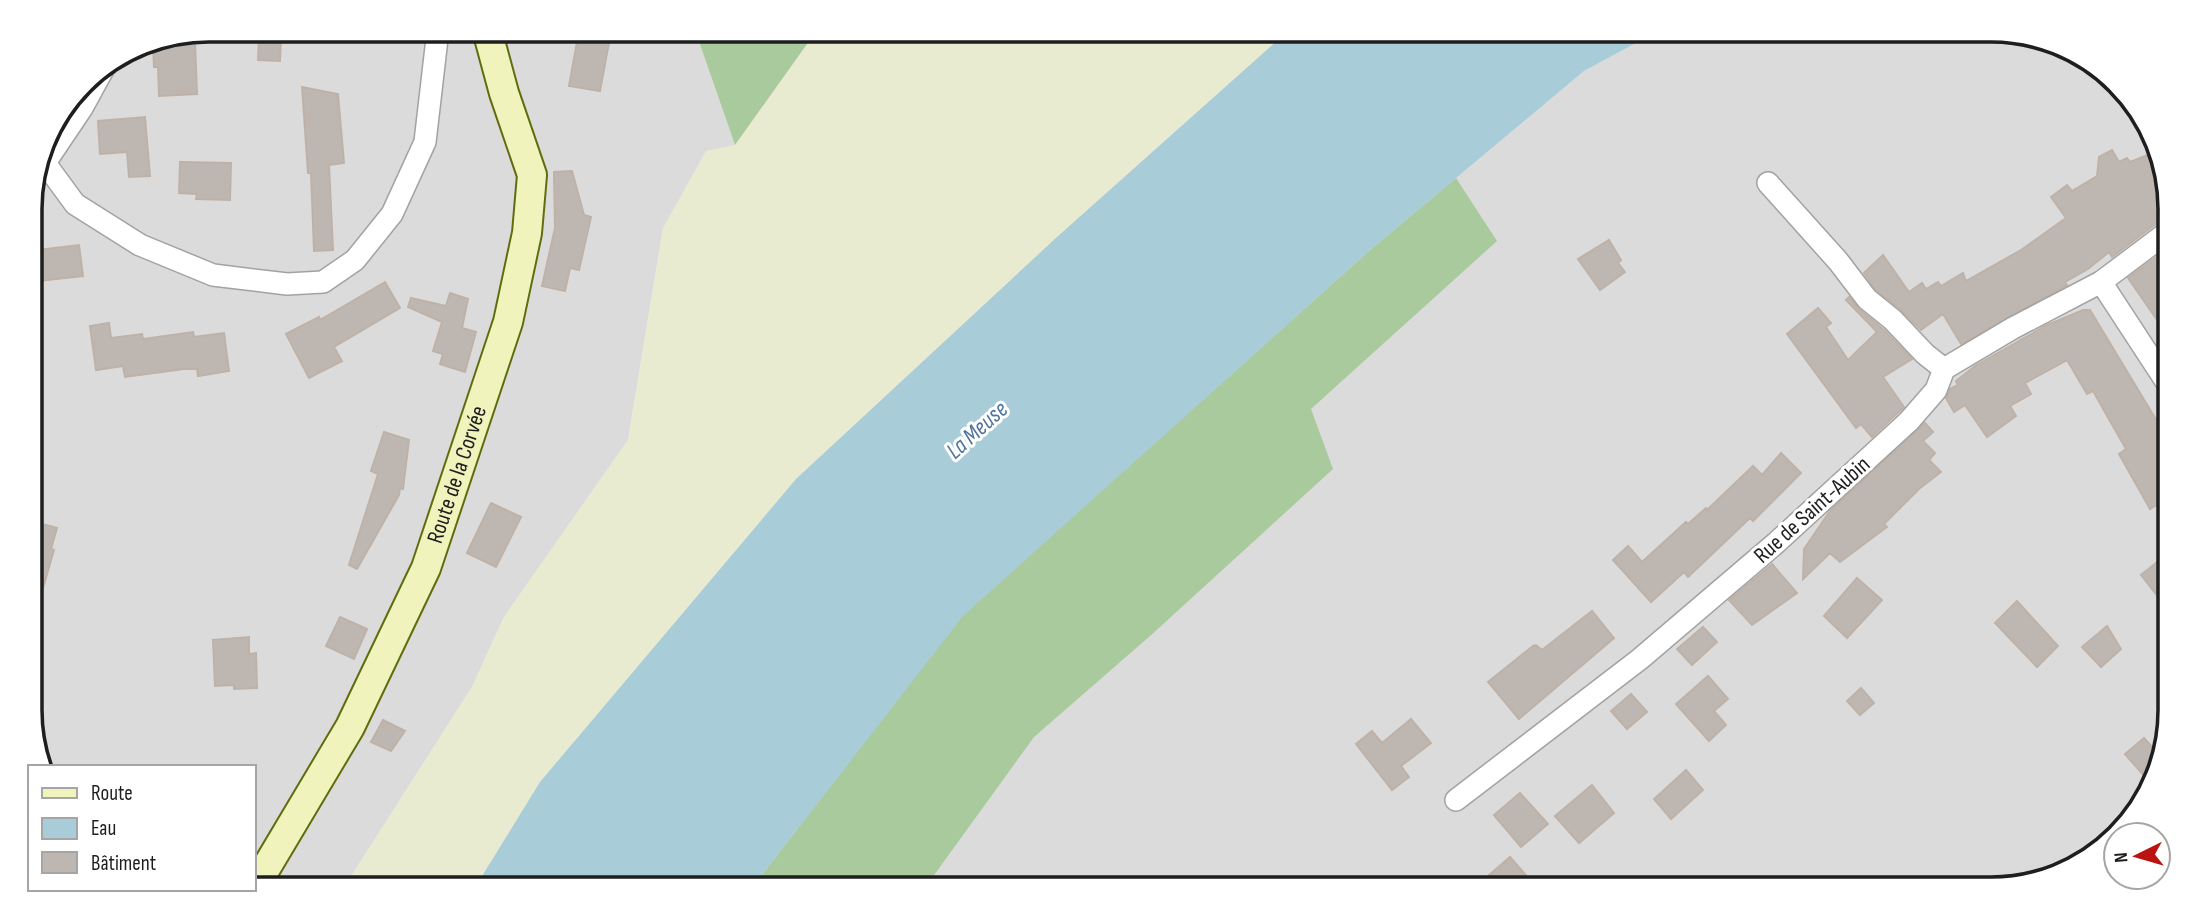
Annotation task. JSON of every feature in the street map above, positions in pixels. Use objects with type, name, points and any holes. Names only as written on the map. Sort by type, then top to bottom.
[{"type":"street","points":[[47,170],[75,204],[140,245],[213,275],[287,284],[323,282],[355,260],[392,214],[425,142],[437,42]]},
{"type":"street","name":"Route de la Corvée","points":[[261,877],[350,727],[426,568],[509,322],[527,233],[532,175],[504,93],[491,42]]},
{"type":"street","points":[[54,146],[92,90]]},
{"type":"street","points":[[1768,183],[1838,261],[1867,299],[1944,369],[2013,328],[2101,282],[2158,239]]},
{"type":"street","points":[[2101,282],[2158,369]]},
{"type":"street","name":"Rue de Saint-Aubin","points":[[1456,800],[1640,659],[1776,543],[1909,421],[1936,390],[1944,369]]},
{"type":"shaded area","points":[[198,42],[699,42],[735,145],[663,228],[628,440],[504,617],[472,687],[351,877],[256,877],[256,765],[51,765],[43,732],[42,710],[43,187],[55,145],[64,125],[99,83],[125,64],[155,51]]},
{"type":"shaded area","points":[[1638,42],[2013,43],[2045,51],[2084,70],[2117,99],[2136,126],[2145,145],[2157,187],[2158,710],[2157,732],[2149,764],[2130,803],[2116,821],[2102,821],[2102,835],[2074,855],[2045,868],[2002,877],[760,877],[962,616],[1370,250],[1584,71]]},
{"type":"green space","points":[[699,42],[808,42],[735,145]]},
{"type":"green space","points":[[808,42],[1276,42],[1057,237],[796,479],[540,782],[481,877],[351,877],[472,687],[504,617],[628,440],[663,228],[706,151],[735,145]]},
{"type":"green space","points":[[1456,178],[1497,241],[1311,409],[1333,469],[1150,636],[1034,737],[933,877],[760,877],[962,616],[1370,250]]},
{"type":"water","name":"La Meuse","points":[[1276,42],[1638,42],[1584,71],[1370,250],[963,616],[760,877],[481,877],[540,782],[796,479],[1057,237]]},
{"type":"building","points":[[195,42],[197,94],[159,96],[158,67],[154,67],[153,52]]},
{"type":"building","points":[[259,42],[281,42],[280,61],[258,60]]},
{"type":"building","points":[[577,42],[609,42],[600,91],[569,86]]},
{"type":"building","points":[[302,87],[338,94],[344,163],[329,165],[333,250],[314,251],[311,173],[308,173]]},
{"type":"building","points":[[145,117],[150,176],[129,177],[127,152],[100,154],[98,121]]},
{"type":"building","points":[[2112,150],[2119,162],[2127,158],[2130,162],[2148,155],[2157,187],[2158,222],[2112,257],[2109,252],[2088,269],[2065,282],[2067,285],[1961,344],[1943,314],[1921,330],[1876,290],[1864,273],[1883,255],[1909,292],[1922,283],[1926,289],[1938,282],[1941,286],[1963,273],[1966,281],[2021,250],[2066,218],[2051,197],[2067,185],[2072,191],[2097,176],[2099,157]]},
{"type":"building","points":[[180,162],[231,163],[230,200],[196,199],[197,194],[179,193]]},
{"type":"building","points":[[572,171],[584,215],[591,217],[579,270],[570,268],[565,291],[542,286],[555,228],[554,172]]},
{"type":"building","points":[[1609,240],[1621,260],[1618,263],[1625,272],[1600,290],[1578,259]]},
{"type":"building","points":[[79,245],[83,276],[42,281],[42,250]]},
{"type":"building","points":[[2158,256],[2158,321],[2128,278]]},
{"type":"building","points":[[385,282],[400,308],[334,347],[342,361],[309,378],[286,334],[319,317],[320,320]]},
{"type":"building","points":[[450,293],[468,299],[462,328],[476,332],[465,372],[440,364],[443,354],[433,351],[442,322],[408,307],[411,298],[446,306]]},
{"type":"building","points":[[1849,297],[1912,359],[1883,377],[1904,407],[1872,437],[1861,424],[1856,428],[1787,334],[1818,308],[1831,323],[1826,327],[1848,360],[1877,332],[1846,300]]},
{"type":"building","points":[[2083,310],[2090,310],[2158,423],[2158,504],[2150,509],[2119,454],[2126,449],[2093,391],[2087,394],[2067,360],[2025,383],[2031,394],[2010,406],[2016,416],[1987,437],[1965,405],[1954,412],[1946,398],[1950,389],[1958,385],[1956,381],[1975,366],[2045,326]]},
{"type":"building","points":[[109,323],[111,338],[142,334],[143,339],[193,332],[194,337],[224,333],[229,371],[198,376],[197,369],[184,369],[125,377],[123,366],[96,370],[90,326]]},
{"type":"building","points":[[1925,423],[1933,432],[1923,441],[1935,453],[1929,460],[1941,472],[1919,489],[1884,524],[1887,527],[1840,562],[1830,553],[1803,579],[1804,549],[1830,511]]},
{"type":"building","points":[[384,432],[409,440],[403,489],[400,488],[399,495],[357,569],[349,565],[378,474],[371,471]]},
{"type":"building","points":[[1781,453],[1801,473],[1753,521],[1750,518],[1688,577],[1684,572],[1651,602],[1613,560],[1628,546],[1642,562],[1686,522],[1688,524],[1706,508],[1707,510],[1753,466],[1762,475]]},
{"type":"building","points":[[491,503],[521,517],[496,567],[467,553]]},
{"type":"building","points":[[42,524],[57,528],[51,549],[54,550],[42,591]]},
{"type":"building","points":[[2158,562],[2158,597],[2141,575]]},
{"type":"building","points":[[1772,564],[1797,593],[1752,625],[1729,600]]},
{"type":"building","points":[[1857,578],[1882,600],[1847,638],[1824,616]]},
{"type":"building","points":[[2017,601],[2058,646],[2037,667],[1995,623]]},
{"type":"building","points":[[1592,611],[1614,638],[1519,719],[1488,682],[1533,646],[1536,645],[1542,650]]},
{"type":"building","points":[[340,617],[367,629],[354,659],[326,646]]},
{"type":"building","points":[[2107,626],[2121,649],[2101,667],[2082,647]]},
{"type":"building","points":[[1703,627],[1717,642],[1692,665],[1677,649]]},
{"type":"building","points":[[249,637],[249,654],[256,653],[257,688],[215,686],[213,640]]},
{"type":"building","points":[[1708,676],[1728,699],[1714,711],[1726,725],[1709,741],[1676,704]]},
{"type":"building","points":[[1861,688],[1874,703],[1860,715],[1847,701]]},
{"type":"building","points":[[1631,694],[1647,712],[1627,729],[1611,711]]},
{"type":"building","points":[[1411,719],[1431,743],[1401,766],[1409,777],[1392,790],[1356,744],[1372,731],[1382,743]]},
{"type":"building","points":[[383,720],[405,731],[391,751],[371,742]]},
{"type":"building","points":[[2144,738],[2153,748],[2144,776],[2125,754]]},
{"type":"building","points":[[1686,770],[1703,790],[1671,819],[1654,799]]},
{"type":"building","points":[[1592,785],[1614,813],[1579,843],[1555,816]]},
{"type":"building","points":[[1520,793],[1548,824],[1521,847],[1494,815]]},
{"type":"building","points":[[1510,857],[1528,877],[1487,877]]}]
